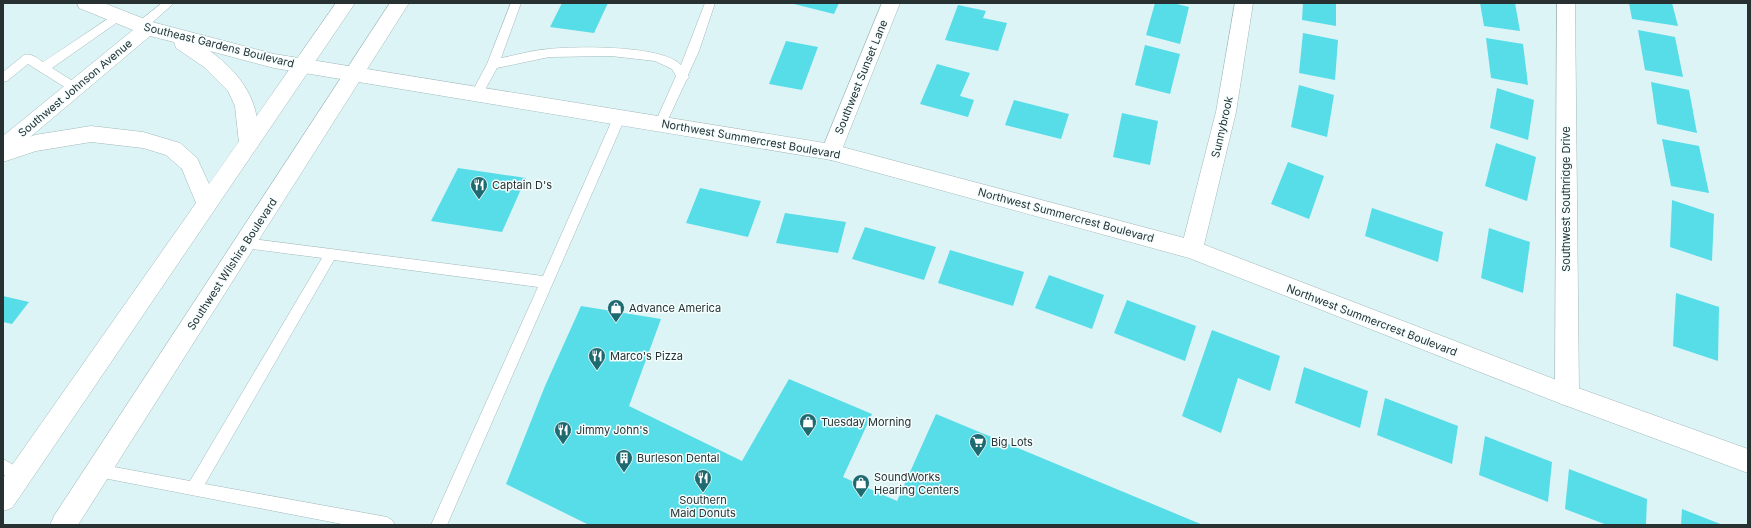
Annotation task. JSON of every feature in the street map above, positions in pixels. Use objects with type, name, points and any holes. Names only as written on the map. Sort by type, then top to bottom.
[{"type":"street","name":"Southeast Gardens Boulevard","points":[[86,3],[144,27],[169,34],[274,61],[355,74]]},
{"type":"street","points":[[3,499],[11,471],[207,204],[346,3]]},
{"type":"street","name":"Southwest Wilshire Boulevard","points":[[63,525],[400,3]]},
{"type":"street","name":"Southwest Sunset Lane","points":[[831,152],[891,3]]},
{"type":"street","name":"Sunnybrook","points":[[1192,249],[1226,112],[1244,3]]},
{"type":"street","name":"Southwest Southridge Drive","points":[[1566,3],[1567,395]]},
{"type":"street","name":"Southwest Johnson Avenue","points":[[3,148],[76,88],[144,27]]},
{"type":"street","points":[[169,34],[208,60],[227,76],[239,92],[245,107],[249,142]]},
{"type":"street","name":"Northwest Summercrest Boulevard","points":[[355,74],[831,152],[1192,249],[1567,395],[1748,461]]},
{"type":"street","points":[[3,154],[34,143],[91,134],[144,140],[173,149],[190,164],[207,204]]},
{"type":"lane","points":[[144,27],[168,3]]},
{"type":"lane","points":[[477,94],[493,64],[516,3]]},
{"type":"lane","points":[[662,124],[682,77],[710,3]]},
{"type":"lane","points":[[44,68],[118,16]]},
{"type":"lane","points":[[493,64],[549,52],[611,52],[657,57],[676,66],[682,77]]},
{"type":"lane","points":[[3,78],[28,58],[76,88]]},
{"type":"lane","points":[[439,525],[619,118]]},
{"type":"lane","points":[[245,243],[546,282]]},
{"type":"lane","points":[[194,489],[331,254]]},
{"type":"lane","points":[[98,471],[387,525]]},
{"type":"building","points":[[562,3],[608,3],[594,33],[550,27]]},
{"type":"building","points":[[790,3],[839,3],[834,14]]},
{"type":"building","points":[[1155,3],[1173,3],[1189,7],[1180,44],[1146,35]]},
{"type":"building","points":[[1303,3],[1336,3],[1336,26],[1302,20]]},
{"type":"building","points":[[1480,3],[1515,3],[1520,31],[1484,26]]},
{"type":"building","points":[[1629,3],[1672,3],[1678,26],[1632,19]]},
{"type":"building","points":[[958,5],[986,11],[983,18],[1007,23],[998,51],[945,40]]},
{"type":"building","points":[[1638,30],[1675,37],[1683,77],[1645,70]]},
{"type":"building","points":[[1303,33],[1338,40],[1335,80],[1299,73]]},
{"type":"building","points":[[1486,38],[1523,44],[1528,85],[1491,78]]},
{"type":"building","points":[[786,41],[818,47],[802,90],[769,84]]},
{"type":"building","points":[[1145,45],[1180,54],[1170,94],[1135,85]]},
{"type":"building","points":[[937,64],[970,73],[960,96],[974,100],[968,117],[920,104]]},
{"type":"building","points":[[1651,82],[1689,90],[1697,133],[1657,124]]},
{"type":"building","points":[[1299,85],[1334,95],[1327,137],[1291,127]]},
{"type":"building","points":[[1497,88],[1534,100],[1528,140],[1490,128]]},
{"type":"building","points":[[1014,100],[1069,114],[1061,139],[1005,125]]},
{"type":"building","points":[[1122,113],[1158,121],[1150,165],[1113,157]]},
{"type":"building","points":[[1662,139],[1699,146],[1709,193],[1671,186]]},
{"type":"building","points":[[1496,143],[1536,157],[1527,201],[1485,186]]},
{"type":"building","points":[[1288,162],[1324,176],[1309,219],[1271,204]]},
{"type":"building","name":"Captain D's","points":[[458,168],[526,178],[502,232],[431,221]]},
{"type":"building","points":[[700,188],[761,201],[748,237],[686,223]]},
{"type":"building","points":[[1672,200],[1714,214],[1712,261],[1670,247]]},
{"type":"building","points":[[1372,208],[1443,232],[1438,262],[1365,236]]},
{"type":"building","points":[[785,213],[846,222],[838,253],[776,243]]},
{"type":"building","points":[[865,227],[936,247],[924,280],[852,259]]},
{"type":"building","points":[[1489,228],[1530,242],[1523,293],[1481,278]]},
{"type":"building","points":[[950,250],[1024,272],[1013,306],[938,283]]},
{"type":"building","points":[[1049,275],[1104,295],[1092,329],[1035,308]]},
{"type":"building","points":[[1676,293],[1719,307],[1718,361],[1673,346]]},
{"type":"building","points":[[3,296],[29,302],[12,324],[3,322]]},
{"type":"building","points":[[1127,300],[1196,326],[1185,361],[1114,333]]},
{"type":"building","points":[[581,306],[661,319],[629,406],[742,461],[789,379],[872,414],[843,477],[897,501],[936,414],[1203,525],[589,525],[506,484],[545,386]]},
{"type":"building","points":[[1212,330],[1280,356],[1270,391],[1238,378],[1221,433],[1182,416]]},
{"type":"building","points":[[1304,367],[1368,391],[1360,428],[1295,403]]},
{"type":"building","points":[[1385,398],[1458,426],[1452,464],[1377,435]]},
{"type":"building","points":[[1485,436],[1552,462],[1548,502],[1479,475]]},
{"type":"building","points":[[1569,469],[1647,499],[1646,525],[1607,525],[1565,509]]},
{"type":"building","points":[[1682,509],[1723,525],[1681,525]]},
{"type":"place","name":"Captain D's","points":[[479,200]]},
{"type":"place","name":"Advance America","points":[[616,323]]},
{"type":"place","name":"Marco's Pizza","points":[[597,371]]},
{"type":"place","name":"Tuesday Morning","points":[[808,437]]},
{"type":"place","name":"Jimmy John's","points":[[563,445]]},
{"type":"place","name":"Big Lots","points":[[978,457]]},
{"type":"place","name":"Burleson Dental","points":[[624,473]]},
{"type":"place","name":"Southern Maid Donuts","points":[[703,493]]},
{"type":"place","name":"SoundWorks Hearing Centers","points":[[861,498]]}]
